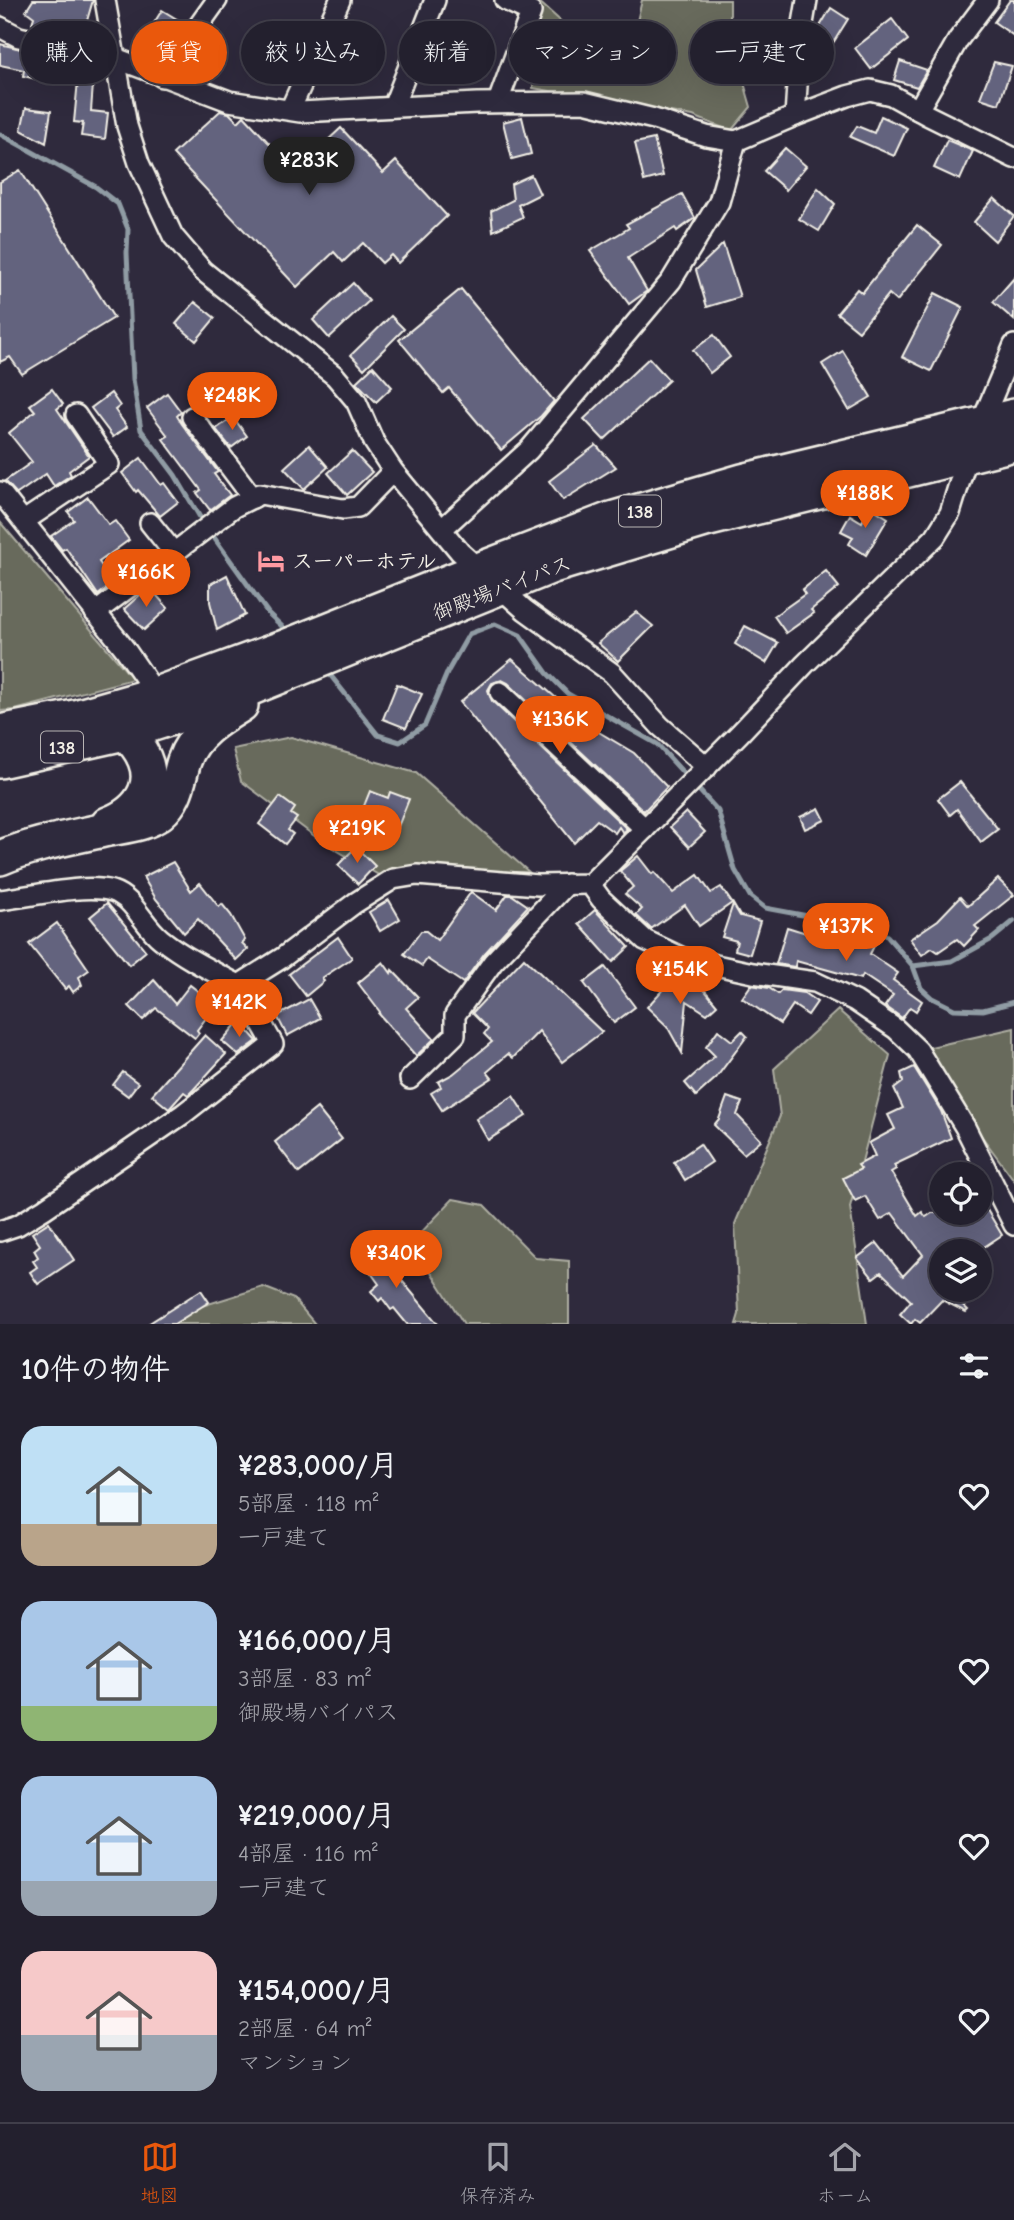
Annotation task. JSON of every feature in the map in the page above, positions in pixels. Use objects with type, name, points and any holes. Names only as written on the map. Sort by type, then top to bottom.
[{"type":"highway","name":"御殿場バイパス","points":[[0,761],[125,733],[197,709],[305,653],[489,579],[611,520],[742,481],[1014,415]]},
{"type":"highway","name":"御殿場バイパス","points":[[489,579],[539,571],[705,520],[1014,444]]},
{"type":"highway","name":"御殿場バイパス","points":[[0,732],[75,717],[305,653]]},
{"type":"highway","points":[[0,858],[44,843],[145,821],[163,811],[175,793],[190,750],[204,731],[305,653]]},
{"type":"highway","points":[[0,738],[34,736],[99,724],[117,727],[139,748],[148,767],[149,778],[144,796],[123,817],[74,837]]},
{"type":"street","points":[[105,0],[109,21]]},
{"type":"street","points":[[203,21],[218,0]]},
{"type":"street","points":[[290,110],[340,0]]},
{"type":"street","points":[[393,107],[435,0]]},
{"type":"street","points":[[498,103],[531,12],[505,0]]},
{"type":"street","points":[[795,116],[800,41],[807,0]]},
{"type":"street","points":[[918,110],[958,40],[988,0]]},
{"type":"street","points":[[0,27],[21,37]]},
{"type":"street","points":[[117,69],[127,126],[139,163],[173,236],[203,271],[335,376],[356,401],[374,442],[393,471],[489,579],[526,610],[612,673],[660,726],[707,767]]},
{"type":"street","points":[[181,84],[229,102],[290,110],[584,102],[654,118],[706,136],[736,141],[847,96],[870,90],[891,95],[1014,158]]},
{"type":"street","points":[[442,529],[529,450],[671,281],[719,202],[736,141]]},
{"type":"street","points":[[239,985],[282,958],[355,903],[393,879],[416,875],[538,885],[590,884],[805,664],[935,537],[950,513],[968,455],[1014,345]]},
{"type":"street","points":[[24,520],[109,464],[76,415]]},
{"type":"street","points":[[192,417],[253,498]]},
{"type":"street","points":[[95,613],[234,508],[260,494],[343,509],[358,507],[393,471]]},
{"type":"street","points":[[0,492],[125,649],[156,694]]},
{"type":"street","points":[[150,523],[174,553]]},
{"type":"street","points":[[499,692],[645,829]]},
{"type":"street","points":[[410,1079],[455,1035],[456,1014],[493,962],[567,884]]},
{"type":"street","points":[[590,884],[601,899],[645,940],[683,958],[815,982],[855,1001],[896,1029],[918,1050],[965,1127],[1014,1225]]},
{"type":"street","points":[[0,900],[96,888],[114,891],[127,899],[159,937],[192,961],[239,985]]},
{"type":"street","points":[[0,1231],[18,1225],[44,1209],[183,1114],[273,1044],[259,1019],[243,1005],[239,985]]},
{"type":"green space","points":[[523,0],[537,0],[561,21],[517,21],[515,16]]},
{"type":"green space","points":[[642,0],[730,0],[730,21],[690,21],[690,84],[744,84],[751,107],[731,131],[693,116],[533,88],[533,84],[676,84],[676,21],[637,21]]},
{"type":"green space","points":[[0,522],[133,679],[15,710],[0,711]]},
{"type":"green space","points":[[291,737],[416,773],[529,872],[382,877],[321,841],[241,781],[233,749]]},
{"type":"green space","points":[[838,1010],[890,1055],[850,1207],[867,1324],[736,1324],[739,1314],[735,1224],[780,1116],[774,1069]]},
{"type":"green space","points":[[1014,1028],[1014,1180],[918,1050]]},
{"type":"green space","points":[[453,1199],[484,1205],[536,1258],[569,1261],[569,1324],[464,1324],[412,1242]]},
{"type":"green space","points":[[263,1287],[294,1299],[315,1324],[152,1324],[176,1314]]},
{"type":"building","points":[[33,0],[93,0],[87,21],[33,21],[34,17],[26,11]]},
{"type":"building","points":[[1010,0],[1014,0],[1014,36],[994,22]]},
{"type":"building","points":[[831,8],[848,19],[834,42],[834,21],[823,21]]},
{"type":"building","points":[[162,10],[180,21],[155,21]]},
{"type":"building","points":[[892,19],[908,40],[871,69],[855,48]]},
{"type":"building","points":[[0,44],[21,49],[21,69],[0,65]]},
{"type":"building","points":[[900,61],[927,70],[917,87],[894,80]]},
{"type":"building","points":[[994,62],[1012,66],[999,104],[980,98]]},
{"type":"building","points":[[78,84],[93,84],[91,111],[108,113],[105,139],[81,136],[83,123],[74,122]]},
{"type":"building","points":[[26,108],[51,111],[46,143],[21,130]]},
{"type":"building","points":[[220,111],[229,113],[238,122],[244,116],[295,171],[341,128],[383,173],[396,161],[447,216],[398,263],[391,255],[382,263],[363,243],[343,262],[334,252],[297,287],[173,154]]},
{"type":"building","points":[[881,116],[907,128],[894,156],[850,137],[857,126],[874,133]]},
{"type":"building","points":[[522,117],[531,154],[512,159],[503,122]]},
{"type":"building","points":[[654,139],[663,176],[644,181],[635,143]]},
{"type":"building","points":[[947,140],[973,151],[960,180],[934,168]]},
{"type":"building","points":[[785,148],[806,166],[786,190],[764,171]]},
{"type":"building","points":[[20,170],[114,318],[22,374],[10,357],[0,362],[0,182]]},
{"type":"building","points":[[531,175],[540,194],[518,205],[523,217],[493,231],[491,211],[513,200],[511,184]]},
{"type":"building","points":[[818,188],[835,204],[819,231],[799,219]]},
{"type":"building","points":[[682,194],[695,218],[628,258],[647,291],[629,304],[590,251],[629,228],[626,224]]},
{"type":"building","points":[[994,198],[1014,216],[995,241],[974,222]]},
{"type":"building","points":[[917,225],[942,245],[897,301],[889,294],[859,331],[837,313],[857,289],[862,293]]},
{"type":"building","points":[[723,244],[740,297],[707,307],[696,270]]},
{"type":"building","points":[[1014,278],[1014,320],[993,302]]},
{"type":"building","points":[[353,283],[369,301],[329,338],[313,320]]},
{"type":"building","points":[[461,289],[554,401],[541,416],[501,450],[449,388],[443,393],[399,340]]},
{"type":"building","points":[[935,293],[963,307],[931,371],[902,357]]},
{"type":"building","points":[[195,302],[215,318],[196,341],[176,324]]},
{"type":"building","points":[[391,316],[404,329],[364,369],[351,355]]},
{"type":"building","points":[[714,335],[730,357],[710,373],[693,350]]},
{"type":"building","points":[[843,351],[871,397],[849,410],[822,364]]},
{"type":"building","points":[[649,358],[669,380],[604,440],[584,419]]},
{"type":"building","points":[[373,366],[392,387],[376,402],[356,382]]},
{"type":"building","points":[[52,389],[63,404],[57,409],[89,456],[69,471],[71,475],[54,486],[46,474],[17,494],[5,481],[32,462],[9,433],[35,411],[30,405]]},
{"type":"building","points":[[111,393],[120,406],[115,410],[127,427],[113,437],[91,408]]},
{"type":"building","points":[[167,393],[181,412],[177,416],[218,472],[214,474],[230,495],[210,510],[197,493],[201,490],[163,439],[168,436],[147,408]]},
{"type":"building","points":[[233,417],[247,436],[231,448],[216,429]]},
{"type":"building","points":[[309,445],[328,467],[304,489],[284,468]]},
{"type":"building","points":[[596,445],[616,467],[563,500],[549,481]]},
{"type":"building","points":[[352,451],[372,472],[347,495],[328,473]]},
{"type":"building","points":[[141,458],[178,502],[160,516],[122,473]]},
{"type":"building","points":[[88,497],[109,525],[115,521],[129,540],[99,562],[114,583],[98,595],[66,548],[62,550],[51,536],[74,520],[68,512]]},
{"type":"building","points":[[875,510],[888,518],[866,555],[849,544],[853,537],[841,531],[850,515],[862,522],[867,512]]},
{"type":"building","points":[[826,571],[839,587],[811,610],[814,613],[786,633],[774,616],[805,594],[802,590]]},
{"type":"building","points":[[227,575],[245,615],[217,630],[210,602],[210,584]]},
{"type":"building","points":[[149,587],[168,608],[144,630],[124,609]]},
{"type":"building","points":[[636,612],[653,626],[618,661],[598,643]]},
{"type":"building","points":[[745,626],[778,643],[766,663],[735,644]]},
{"type":"building","points":[[512,659],[564,705],[560,712],[589,732],[592,728],[634,753],[667,787],[644,811],[508,683],[502,680],[492,683],[488,690],[492,701],[627,829],[623,833],[619,827],[615,833],[597,820],[574,843],[460,702]]},
{"type":"building","points":[[397,684],[422,694],[406,728],[383,719]]},
{"type":"building","points":[[960,782],[998,829],[981,842],[957,809],[950,815],[938,799]]},
{"type":"building","points":[[370,791],[388,798],[390,792],[409,799],[397,829],[362,811]]},
{"type":"building","points":[[280,797],[295,808],[291,814],[297,818],[288,830],[293,834],[285,844],[259,824]]},
{"type":"building","points":[[819,808],[825,820],[805,829],[800,817]]},
{"type":"building","points":[[686,812],[705,832],[689,847],[670,827]]},
{"type":"building","points":[[356,847],[375,866],[358,884],[338,865]]},
{"type":"building","points":[[638,856],[652,874],[654,872],[673,893],[698,875],[711,893],[721,887],[732,903],[699,926],[685,905],[651,929],[636,915],[642,909],[625,894],[633,887],[620,871]]},
{"type":"building","points":[[173,862],[191,891],[200,883],[219,907],[222,904],[231,915],[245,940],[242,943],[248,949],[236,960],[198,919],[184,933],[156,899],[143,877]]},
{"type":"building","points":[[998,879],[1014,895],[975,926],[979,930],[964,946],[957,939],[938,952],[932,948],[922,955],[910,939],[938,920],[960,897],[968,906]]},
{"type":"building","points":[[471,892],[496,910],[507,895],[512,895],[528,906],[484,954],[463,983],[427,959],[422,966],[404,954],[421,931],[426,931],[437,940]]},
{"type":"building","points":[[389,900],[400,919],[380,931],[369,912]]},
{"type":"building","points":[[107,903],[146,951],[129,965],[90,917]]},
{"type":"building","points":[[733,904],[740,916],[760,921],[750,954],[735,950],[737,941],[722,937]]},
{"type":"building","points":[[595,910],[629,947],[613,962],[579,924]]},
{"type":"building","points":[[57,923],[89,970],[79,977],[82,985],[73,992],[69,986],[65,989],[29,944]]},
{"type":"building","points":[[787,927],[816,936],[818,931],[847,940],[849,934],[875,944],[870,954],[898,973],[893,980],[922,1001],[916,1011],[910,1007],[902,1018],[885,1006],[893,995],[863,975],[861,979],[796,961],[795,967],[776,964]]},
{"type":"building","points":[[338,937],[352,958],[322,978],[324,981],[306,996],[289,974]]},
{"type":"building","points":[[524,958],[602,1032],[562,1062],[539,1031],[513,1058],[508,1054],[487,1072],[492,1078],[442,1110],[431,1093],[441,1087],[438,1082],[453,1074],[492,1042],[484,1034],[488,1029],[472,1013]]},
{"type":"building","points":[[383,962],[391,973],[392,970],[418,997],[406,1008],[434,1039],[416,1056],[379,1014],[358,983]]},
{"type":"building","points":[[605,967],[635,1007],[614,1023],[584,983]]},
{"type":"building","points":[[676,975],[690,986],[696,980],[717,1005],[707,1014],[687,1001],[682,1053],[667,1026],[647,1007]]},
{"type":"building","points":[[154,980],[175,1004],[190,985],[216,1005],[197,1030],[199,1033],[195,1038],[156,1008],[143,1020],[129,1006]]},
{"type":"building","points":[[751,985],[769,988],[778,994],[782,990],[804,993],[817,1002],[808,1015],[793,1005],[780,1024],[742,998]]},
{"type":"building","points":[[309,999],[320,1018],[287,1036],[277,1016]]},
{"type":"building","points":[[239,1021],[257,1041],[238,1055],[222,1041]]},
{"type":"building","points":[[718,1030],[732,1041],[742,1031],[747,1036],[716,1078],[696,1096],[685,1083],[715,1056],[706,1047]]},
{"type":"building","points":[[205,1035],[226,1054],[188,1095],[184,1092],[169,1109],[152,1095]]},
{"type":"building","points":[[914,1067],[941,1111],[951,1138],[894,1165],[896,1169],[891,1172],[917,1216],[922,1212],[926,1217],[929,1215],[929,1225],[992,1225],[992,1218],[1002,1235],[992,1242],[992,1239],[929,1239],[929,1302],[940,1302],[920,1323],[915,1319],[911,1324],[900,1314],[911,1301],[881,1272],[873,1278],[857,1258],[877,1243],[903,1276],[923,1255],[892,1213],[880,1220],[865,1196],[855,1201],[843,1178],[861,1169],[858,1165],[875,1156],[869,1143],[895,1129],[888,1115],[903,1108],[894,1089],[903,1082],[901,1073]]},
{"type":"building","points":[[123,1072],[138,1083],[128,1096],[113,1085]]},
{"type":"building","points":[[513,1096],[526,1116],[488,1140],[476,1119]]},
{"type":"building","points":[[727,1097],[742,1102],[737,1115],[761,1140],[744,1154],[714,1125]]},
{"type":"building","points":[[317,1108],[342,1139],[299,1173],[275,1142]]},
{"type":"building","points":[[700,1144],[712,1162],[685,1180],[674,1162]]},
{"type":"building","points":[[49,1222],[74,1260],[38,1284],[30,1272],[37,1267],[33,1261],[38,1257],[34,1250],[40,1245],[32,1233]]},
{"type":"building","points":[[387,1246],[396,1258],[388,1264],[438,1324],[407,1324],[394,1308],[391,1310],[382,1298],[379,1301],[371,1291],[379,1284],[364,1263]]},
{"type":"building","points":[[201,1290],[209,1302],[174,1324],[148,1324]]},
{"type":"building","points":[[946,1302],[960,1302],[968,1310],[966,1312]]},
{"type":"waterway","points":[[0,134],[96,187],[118,204],[128,229],[133,379],[141,430],[175,475],[204,524]]},
{"type":"waterway","points":[[210,532],[268,613],[290,634]]},
{"type":"waterway","points":[[327,671],[378,735],[400,742],[425,725],[448,671],[469,634],[495,624],[520,635],[547,673],[568,694],[657,744],[718,811],[735,870],[750,896],[765,908],[824,919],[867,922],[887,936],[913,966],[921,988],[932,998],[954,1009],[983,1010],[1014,1002]]},
{"type":"waterway","points":[[913,966],[952,961],[992,939],[1014,921]]},
{"type":"place","name":"スーパーホテル","points":[[271,561]]}]
